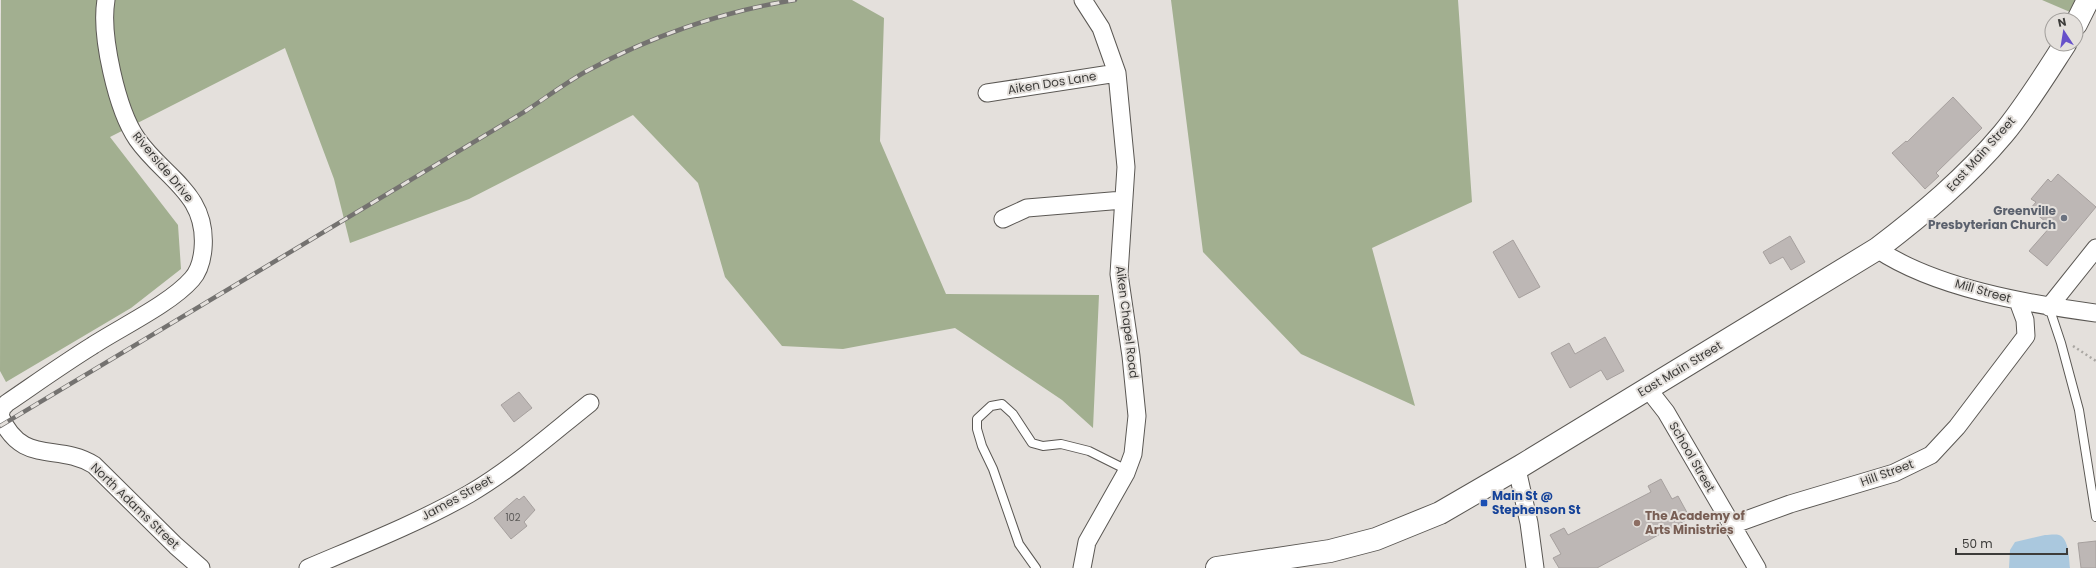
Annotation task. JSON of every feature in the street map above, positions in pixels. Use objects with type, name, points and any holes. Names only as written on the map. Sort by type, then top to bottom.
[{"type":"street","name":"Riverside Drive","points":[[4,424],[0,416],[2,408],[7,403],[187,285],[200,267],[203,255],[203,225],[192,199],[180,183],[156,162],[138,140],[121,105],[114,82],[107,38],[105,12],[106,0]]},
{"type":"street","name":"Aiken Chapel Road","points":[[1082,568],[1081,564],[1088,542],[1127,470],[1133,454],[1137,416],[1131,356],[1119,274],[1126,167],[1117,73],[1101,28],[1083,0]]},
{"type":"street","points":[[2082,12],[2088,0]]},
{"type":"street","name":"East Main Street","points":[[1217,568],[1309,555],[1376,539],[1440,513],[1517,469],[1877,249],[1922,214],[1957,183],[2003,134],[2035,90],[2060,52]]},
{"type":"street","name":"Aiken Dos Lane","points":[[987,93],[1117,73]]},
{"type":"street","points":[[1003,219],[1027,208],[1123,200]]},
{"type":"street","points":[[2049,307],[2096,248]]},
{"type":"street","name":"Mill Street","points":[[1877,249],[1895,261],[1947,281],[2018,301],[2096,314]]},
{"type":"street","name":"Hill Street","points":[[1732,525],[1790,504],[1894,472],[1931,454],[1957,427],[2026,336],[2025,320],[2018,301]]},
{"type":"street","name":"School Street","points":[[1648,389],[1666,412],[1757,568]]},
{"type":"street","name":"James Street","points":[[308,568],[399,529],[468,494],[512,465],[590,403]]},
{"type":"street","name":"North Adams Street","points":[[4,424],[24,447],[44,453],[78,456],[94,465],[170,541],[201,568]]},
{"type":"street","points":[[1517,469],[1529,523],[1535,568]]},
{"type":"lane","points":[[2049,307],[2061,343],[2079,410],[2096,517]]},
{"type":"lane","points":[[1036,568],[1019,544],[977,428],[977,419],[990,406],[1002,404],[1013,414],[1032,443],[1043,446],[1061,444],[1089,451],[1127,470]]},
{"type":"path","points":[[2084,353],[2096,361]]},
{"type":"green space","points":[[1,0],[852,0],[884,18],[880,141],[946,294],[1099,295],[1093,428],[1062,400],[955,328],[843,349],[782,346],[725,277],[698,183],[633,115],[469,199],[350,243],[334,179],[285,48],[110,137],[178,225],[181,269],[131,308],[6,382],[0,371]]},
{"type":"green space","points":[[1171,0],[1458,0],[1472,202],[1372,248],[1415,406],[1301,354],[1203,252]]},
{"type":"green space","points":[[2042,0],[2076,0],[2070,12]]},
{"type":"water","points":[[2045,535],[2059,535],[2065,540],[2068,549],[2070,568],[2009,568],[2010,550],[2015,542]]},
{"type":"building","points":[[1953,97],[1982,128],[1936,173],[1939,176],[1925,189],[1892,153],[1906,141],[1907,142]]},
{"type":"building","name":"Greenville Presbyterian Church","points":[[2058,174],[2096,207],[2047,266],[2029,251],[2051,226],[2030,209],[2036,202],[2031,199],[2048,179],[2051,182]]},
{"type":"building","points":[[1790,236],[1805,262],[1791,270],[1783,257],[1770,264],[1763,252]]},
{"type":"building","points":[[1513,240],[1540,287],[1519,298],[1493,252]]},
{"type":"building","points":[[1605,337],[1624,371],[1607,380],[1601,370],[1570,388],[1551,353],[1569,343],[1575,354]]},
{"type":"building","points":[[519,392],[532,408],[514,422],[501,405]]},
{"type":"building","name":"The Academy of Arts Ministries","points":[[1661,479],[1672,499],[1678,496],[1690,518],[1597,568],[1559,568],[1553,558],[1561,554],[1550,535],[1564,528],[1568,535],[1651,492],[1648,486]]},
{"type":"building","points":[[524,496],[535,510],[524,522],[527,526],[511,539],[494,518],[517,498],[519,500]]},
{"type":"building","points":[[2096,541],[2096,568],[2081,568],[2078,543]]},
{"type":"railway","points":[[0,426],[524,112],[585,72],[609,59],[661,37],[714,18],[795,0]]},
{"type":"place","name":"Greenville Presbyterian Church","points":[[2064,218]]},
{"type":"place","name":"Main St @ Stephenson St","points":[[1484,503]]},
{"type":"place","name":"The Academy of Arts Ministries","points":[[1637,523]]}]
